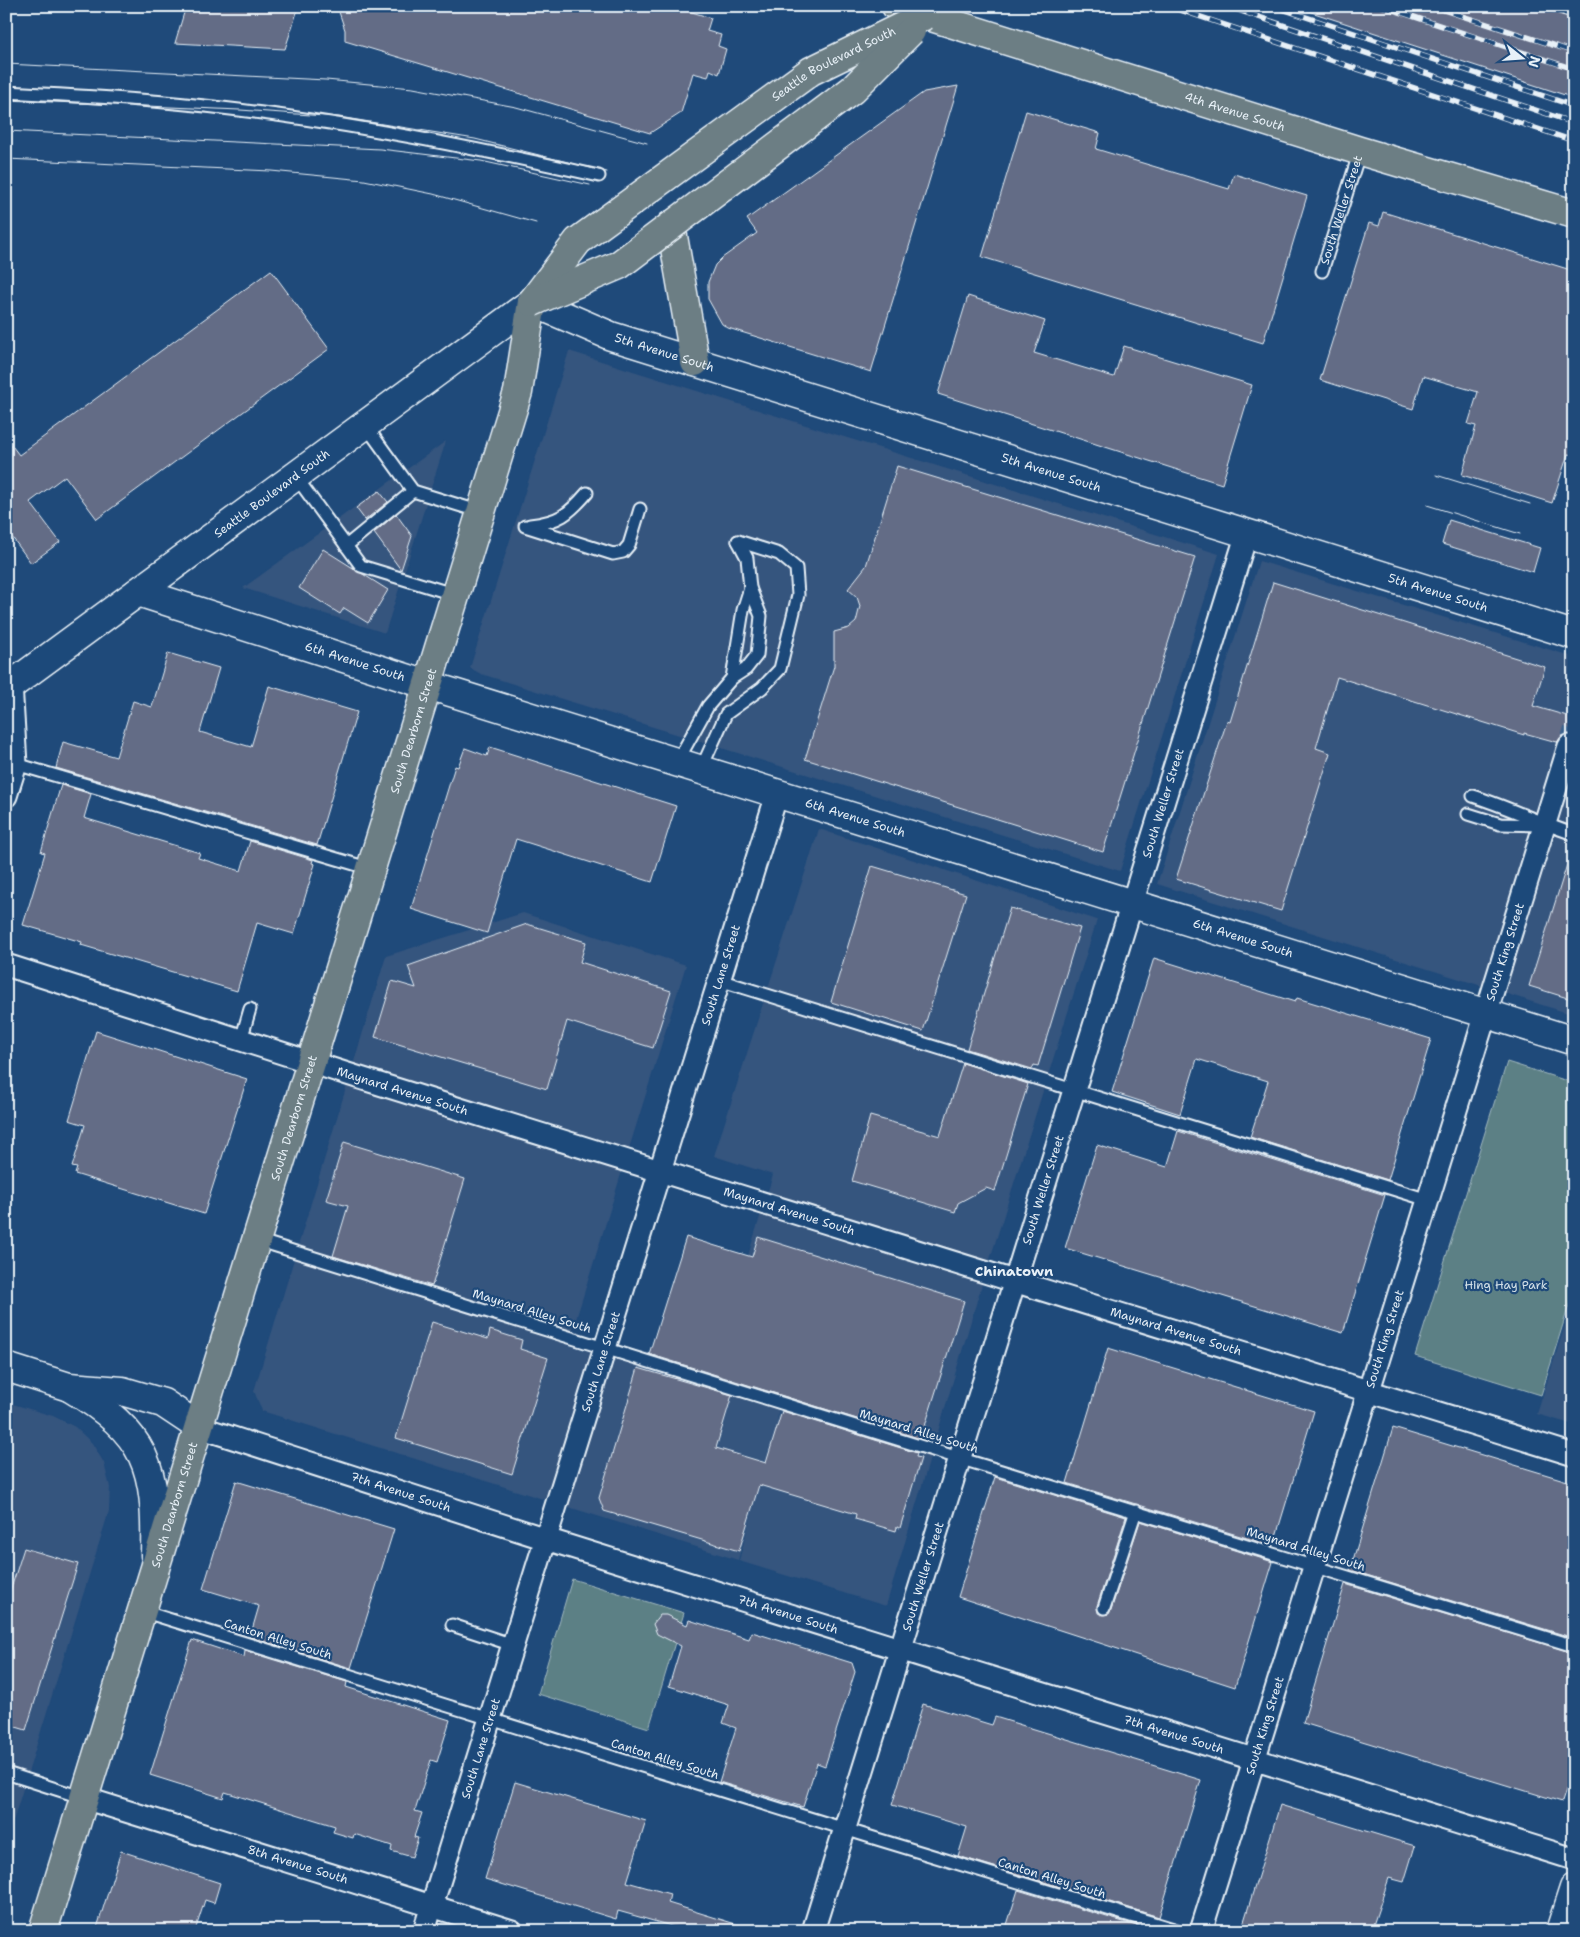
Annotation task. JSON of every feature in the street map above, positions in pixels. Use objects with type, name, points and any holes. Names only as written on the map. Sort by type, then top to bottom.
[{"type":"main road","name":"4th Avenue South","points":[[896,6],[1360,150],[1574,214]]},
{"type":"main road","name":"Seattle Boulevard South","points":[[8,685],[366,426],[532,302],[619,265],[852,90],[926,16]]},
{"type":"main road","name":"Seattle Boulevard South","points":[[532,302],[578,241],[803,77],[926,16]]},
{"type":"main road","points":[[672,225],[695,362]]},
{"type":"main road","name":"5th Avenue South","points":[[532,302],[611,336],[1574,635]]},
{"type":"main road","name":"South Dearborn Street","points":[[43,1931],[518,392],[532,302]]},
{"type":"main road","name":"6th Avenue South","points":[[138,592],[428,685],[1574,1041]]},
{"type":"main road","name":"7th Avenue South","points":[[6,1367],[69,1387],[122,1391],[163,1403],[199,1427]]},
{"type":"main road","points":[[69,1387],[93,1402],[117,1421],[137,1444],[154,1492],[155,1571]]},
{"type":"main road","points":[[1560,1931],[1574,1888]]},
{"type":"street","name":"South Weller Street","points":[[813,1931],[1247,533]]},
{"type":"street","points":[[6,796],[16,764],[8,685]]},
{"type":"street","name":"South King Street","points":[[1201,1931],[1568,746]]},
{"type":"street","name":"South Lane Street","points":[[424,1931],[777,794]]},
{"type":"street","name":"Maynard Avenue South","points":[[6,965],[311,1063],[1574,1455]]},
{"type":"street","name":"7th Avenue South","points":[[199,1427],[546,1539],[1574,1859]]},
{"type":"street","name":"8th Avenue South","points":[[84,1798],[512,1931]]},
{"type":"lane","points":[[6,92],[107,97],[240,110],[428,140],[599,176]]},
{"type":"lane","name":"South Weller Street","points":[[1322,271],[1360,150]]},
{"type":"lane","points":[[366,426],[413,491],[481,512]]},
{"type":"lane","points":[[296,477],[361,566],[456,595]]},
{"type":"lane","points":[[346,546],[413,491]]},
{"type":"lane","points":[[587,492],[571,511],[557,519],[549,523],[525,526],[613,554],[623,552],[629,545],[640,510]]},
{"type":"lane","points":[[738,541],[779,554],[796,568],[798,595],[780,669],[762,688],[726,714],[689,765],[708,706],[732,678],[746,669],[757,655],[761,616],[750,588],[748,558],[738,541]]},
{"type":"lane","points":[[732,678],[743,610],[750,588]]},
{"type":"lane","points":[[16,764],[371,869]]},
{"type":"lane","points":[[1473,796],[1505,806],[1544,825],[1574,834]]},
{"type":"lane","points":[[1468,814],[1500,824],[1544,825]]},
{"type":"lane","points":[[719,980],[1428,1200]]},
{"type":"lane","points":[[241,1040],[250,1009]]},
{"type":"lane","name":"Maynard Alley South","points":[[257,1240],[959,1458],[1574,1646]]},
{"type":"lane","points":[[1104,1608],[1136,1511]]},
{"type":"lane","name":"Canton Alley South","points":[[142,1611],[844,1829],[1180,1931]]},
{"type":"lane","points":[[452,1625],[513,1644]]},
{"type":"lane","points":[[6,1773],[84,1798]]},
{"type":"shaded area","points":[[569,351],[1219,554],[1120,871],[481,674],[470,668]]},
{"type":"shaded area","points":[[446,441],[385,633],[243,588]]},
{"type":"shaded area","points":[[1259,561],[1574,657],[1574,1015],[1157,884]]},
{"type":"shaded area","points":[[819,829],[1097,920],[979,1294],[886,1606],[739,1561],[750,1518],[738,1560],[262,1411],[254,1391],[386,956],[523,913],[686,965],[568,1345],[779,1408],[777,1421],[781,1407],[708,1385],[773,1175],[714,1156]]},
{"type":"shaded area","points":[[1574,1296],[1574,1425],[1537,1414]]},
{"type":"shaded area","points":[[6,1402],[53,1416],[75,1427],[92,1443],[104,1463],[110,1487],[109,1511],[6,1844]]},
{"type":"green space","name":"Hing Hay Park","points":[[1507,1062],[1574,1083],[1574,1289],[1541,1395],[1415,1356]]},
{"type":"green space","points":[[572,1579],[684,1613],[649,1728],[538,1694]]},
{"type":"building","points":[[186,6],[299,6],[285,49],[175,43]]},
{"type":"building","points":[[337,6],[673,6],[711,18],[707,31],[721,35],[718,46],[726,49],[719,74],[710,70],[708,77],[693,73],[681,113],[650,133],[345,41],[345,30]]},
{"type":"building","points":[[1305,6],[1534,6],[1574,19],[1574,98],[1305,10]]},
{"type":"building","points":[[958,86],[871,372],[728,328],[722,324],[708,299],[708,282],[715,265],[722,258],[757,233],[747,219],[924,92]]},
{"type":"building","points":[[1026,111],[1100,133],[1096,149],[1229,189],[1234,174],[1307,196],[1263,343],[982,257]]},
{"type":"building","points":[[1383,212],[1574,271],[1574,455],[1568,454],[1552,503],[1462,475],[1476,426],[1468,424],[1478,392],[1423,376],[1413,409],[1320,380],[1369,223],[1379,226]]},
{"type":"building","points":[[271,270],[329,349],[97,519],[65,476],[30,502],[60,542],[31,563],[6,529],[6,438],[19,455]]},
{"type":"building","points":[[968,296],[1045,321],[1034,353],[1114,377],[1124,346],[1252,385],[1222,484],[938,394]]},
{"type":"building","points":[[897,466],[1195,557],[1103,852],[805,759],[834,666],[834,632],[849,628],[856,622],[860,606],[857,597],[848,589],[866,566]]},
{"type":"building","points":[[379,491],[388,502],[365,520],[356,508]]},
{"type":"building","points":[[396,514],[412,536],[401,570],[374,533]]},
{"type":"building","points":[[1449,520],[1540,548],[1533,572],[1442,544]]},
{"type":"building","points":[[323,549],[388,590],[368,623],[344,608],[340,614],[299,588]]},
{"type":"building","points":[[1273,582],[1545,667],[1533,706],[1574,718],[1574,735],[1566,734],[1557,742],[1524,733],[1524,735],[1337,677],[1316,748],[1330,753],[1281,911],[1176,879],[1227,721],[1230,722]]},
{"type":"building","points":[[168,653],[219,668],[200,732],[251,747],[269,686],[357,712],[317,845],[56,768],[63,742],[116,757],[133,701],[152,707]]},
{"type":"building","points":[[490,747],[676,806],[652,882],[516,839],[487,933],[411,909],[455,766],[458,767],[465,748],[487,756]]},
{"type":"building","points":[[61,785],[91,794],[84,818],[200,853],[198,858],[241,871],[250,841],[313,860],[312,863],[315,864],[294,934],[257,923],[237,991],[81,945],[82,942],[23,925],[45,853],[41,852]]},
{"type":"building","points":[[1569,858],[1574,859],[1574,1000],[1529,986]]},
{"type":"building","points":[[872,866],[966,894],[923,1031],[831,1002]]},
{"type":"building","points":[[1010,908],[1080,928],[1038,1066],[1034,1065],[1032,1069],[967,1049]]},
{"type":"building","points":[[527,924],[586,942],[580,962],[671,991],[653,1048],[567,1021],[547,1089],[375,1037],[392,981],[416,988],[408,966]]},
{"type":"building","points":[[1154,958],[1295,1002],[1297,998],[1431,1039],[1388,1180],[1250,1137],[1268,1081],[1197,1059],[1180,1114],[1112,1092]]},
{"type":"building","points":[[96,1031],[247,1079],[204,1214],[75,1174],[77,1168],[72,1167],[85,1125],[69,1120]]},
{"type":"building","points":[[963,1063],[1028,1084],[995,1191],[986,1188],[958,1203],[955,1212],[852,1181],[870,1116],[940,1136]]},
{"type":"building","points":[[1178,1131],[1385,1195],[1343,1333],[1065,1248],[1097,1145],[1167,1167]]},
{"type":"building","points":[[344,1142],[465,1179],[432,1286],[333,1256],[348,1206],[326,1200]]},
{"type":"building","points":[[686,1237],[752,1257],[758,1237],[964,1301],[921,1439],[649,1354]]},
{"type":"building","points":[[432,1322],[488,1339],[490,1330],[522,1340],[520,1349],[548,1358],[512,1474],[396,1438]]},
{"type":"building","points":[[1108,1348],[1314,1411],[1273,1546],[1067,1483]]},
{"type":"building","points":[[638,1368],[732,1395],[716,1448],[766,1463],[782,1411],[917,1453],[916,1457],[921,1458],[900,1528],[897,1527],[896,1531],[855,1519],[856,1514],[759,1485],[739,1551],[604,1511],[599,1498]]},
{"type":"building","points":[[1393,1428],[1574,1483],[1574,1638],[1350,1570]]},
{"type":"building","points":[[995,1477],[1126,1517],[1097,1606],[1098,1613],[1102,1615],[1109,1614],[1111,1610],[1140,1521],[1273,1562],[1235,1687],[958,1597]]},
{"type":"building","points":[[236,1481],[394,1529],[351,1668],[250,1637],[259,1606],[203,1589]]},
{"type":"building","points":[[24,1548],[78,1564],[26,1730],[6,1724],[6,1604]]},
{"type":"building","points":[[1345,1584],[1574,1653],[1574,1765],[1562,1802],[1303,1723]]},
{"type":"building","points":[[660,1615],[666,1615],[687,1625],[689,1620],[749,1639],[752,1632],[852,1663],[855,1672],[825,1766],[817,1763],[803,1807],[719,1782],[736,1728],[723,1723],[729,1705],[669,1686],[681,1646],[657,1634],[653,1624]]},
{"type":"building","points":[[192,1640],[244,1657],[245,1651],[347,1682],[346,1687],[450,1720],[437,1762],[431,1760],[415,1811],[422,1813],[414,1837],[418,1838],[412,1857],[391,1851],[392,1846],[354,1834],[353,1838],[333,1832],[335,1826],[225,1792],[223,1798],[150,1775]]},
{"type":"building","points":[[923,1704],[992,1725],[995,1717],[1201,1780],[1159,1917],[958,1856],[967,1827],[892,1805]]},
{"type":"building","points":[[515,1782],[646,1821],[627,1882],[670,1894],[668,1903],[742,1926],[741,1931],[689,1931],[618,1911],[616,1919],[485,1879]]},
{"type":"building","points":[[1280,1805],[1415,1846],[1404,1882],[1389,1878],[1371,1931],[1241,1931]]},
{"type":"building","points":[[121,1851],[220,1883],[214,1903],[205,1900],[195,1931],[96,1931]]},
{"type":"building","points":[[1018,1890],[1153,1931],[1005,1931]]},
{"type":"tunnel","points":[[1569,746],[1574,730]]},
{"type":"tram line","points":[[6,64],[326,80],[413,88],[516,107],[647,143]]},
{"type":"tram line","points":[[6,100],[240,110],[339,117],[475,139],[607,172]]},
{"type":"tram line","points":[[6,131],[380,149],[481,161],[590,185]]},
{"type":"tram line","points":[[6,159],[271,171],[364,180],[433,194],[536,223]]},
{"type":"tram line","points":[[1436,475],[1530,504]]},
{"type":"tram line","points":[[1427,505],[1520,534]]},
{"type":"railway","points":[[1168,6],[1574,141]]},
{"type":"railway","points":[[1226,6],[1574,123]]},
{"type":"railway","points":[[1273,6],[1574,106]]},
{"type":"railway","points":[[1381,6],[1574,69]]},
{"type":"railway","points":[[1431,6],[1574,52]]},
{"type":"railway","points":[[1543,6],[1574,16]]},
{"type":"district","name":"Chinatown","points":[[1014,1271]]}]
